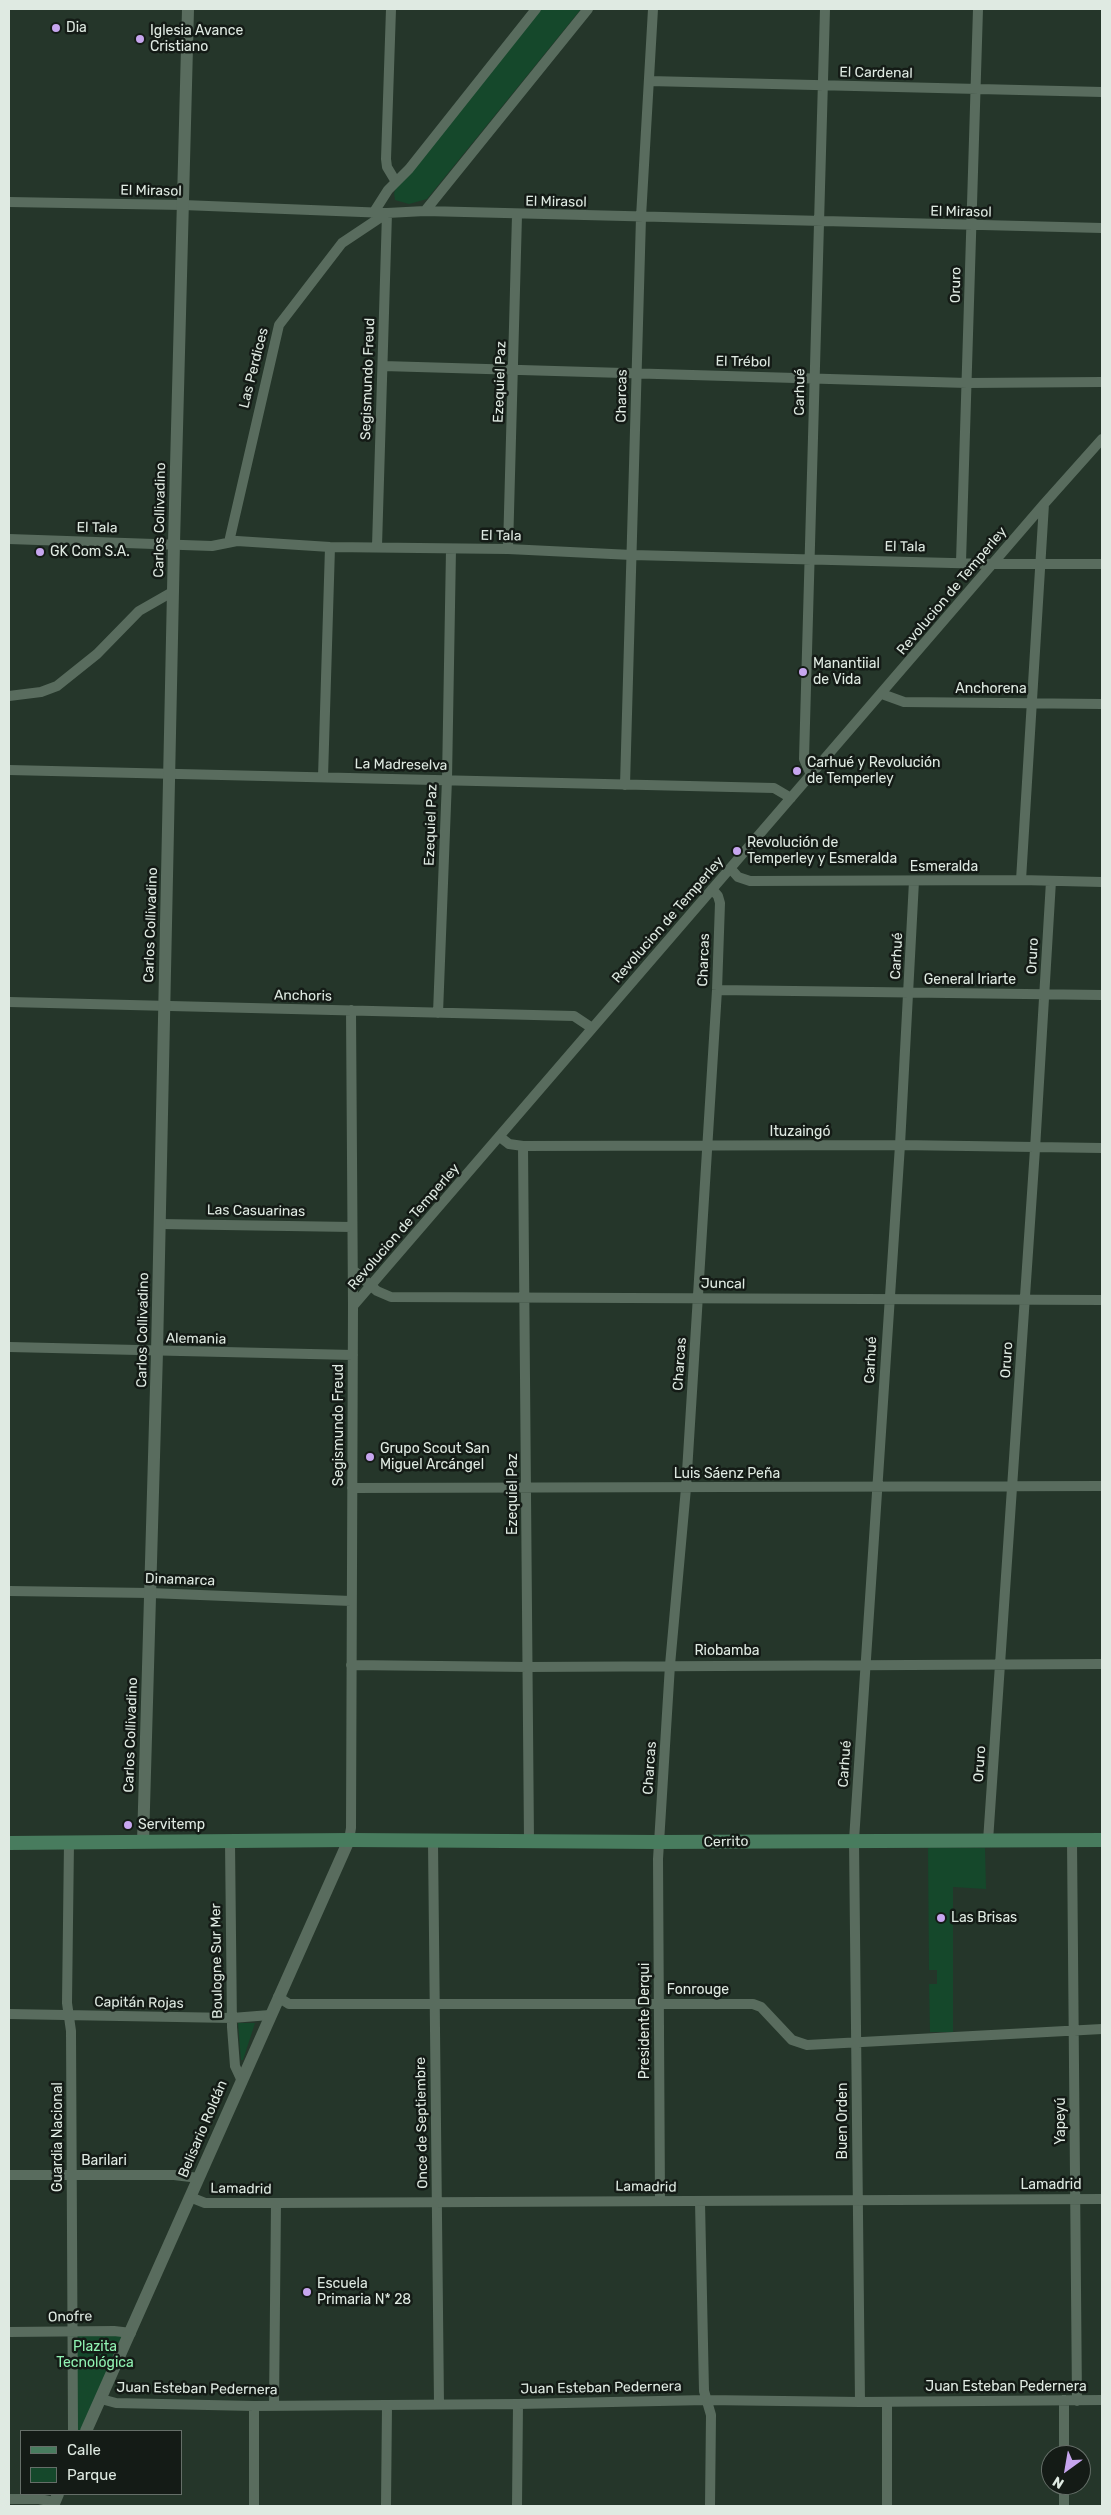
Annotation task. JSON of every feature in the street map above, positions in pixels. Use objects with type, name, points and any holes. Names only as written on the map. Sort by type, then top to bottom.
[{"type":"main road","name":"Cerrito","points":[[9,1842],[1102,1840]]},
{"type":"street","name":"Carlos Collivadino","points":[[143,1842],[157,1352],[174,544],[188,9]]},
{"type":"street","points":[[391,9],[386,159],[387,167],[396,182]]},
{"type":"street","points":[[374,212],[396,182],[536,9]]},
{"type":"street","points":[[425,211],[588,9]]},
{"type":"street","name":"Charcas","points":[[625,785],[641,217],[653,9]]},
{"type":"street","name":"Carhué","points":[[811,775],[804,759],[825,9]]},
{"type":"street","name":"Oruro","points":[[961,562],[974,88],[978,9]]},
{"type":"street","name":"El Cardenal","points":[[649,81],[1102,92]]},
{"type":"street","name":"El Mirasol","points":[[9,202],[183,205],[386,213],[425,211],[517,215],[1102,228]]},
{"type":"street","name":"Segismundo Freud","points":[[377,546],[386,213]]},
{"type":"street","name":"Las Perdices","points":[[229,542],[279,325],[342,243],[386,213]]},
{"type":"street","name":"Ezequiel Paz","points":[[508,549],[517,215]]},
{"type":"street","name":"El Trébol","points":[[382,366],[967,383],[1102,382]]},
{"type":"street","name":"Revolucion de Temperley","points":[[354,1306],[992,564],[1102,439]]},
{"type":"street","points":[[1021,880],[1042,564],[1044,504]]},
{"type":"street","name":"El Tala","points":[[9,540],[212,546],[229,542],[330,547],[377,546],[508,549],[810,560],[992,564],[1102,564]]},
{"type":"street","points":[[323,777],[330,547]]},
{"type":"street","name":"Ezequiel Paz","points":[[438,1012],[447,779],[451,548]]},
{"type":"street","points":[[9,696],[41,692],[57,686],[97,654],[139,611],[174,591]]},
{"type":"street","name":"Anchorena","points":[[882,694],[904,702],[1102,704]]},
{"type":"street","name":"La Madreselva","points":[[9,770],[774,788],[791,798]]},
{"type":"street","name":"Esmeralda","points":[[731,869],[738,877],[750,881],[1021,880],[1102,882]]},
{"type":"street","name":"Carhué","points":[[854,1840],[900,1145],[914,881]]},
{"type":"street","name":"Oruro","points":[[988,1841],[1013,1486],[1051,881]]},
{"type":"street","name":"Charcas","points":[[659,1842],[670,1665],[686,1488],[717,990],[720,903],[718,896],[712,890]]},
{"type":"street","name":"General Iriarte","points":[[717,990],[909,994],[1102,995]]},
{"type":"street","name":"Anchoris","points":[[9,1002],[164,1008],[351,1010],[574,1016],[592,1028]]},
{"type":"street","name":"Segismundo Freud","points":[[349,1840],[354,1306],[351,1010]]},
{"type":"street","name":"Ituzaingó","points":[[500,1137],[509,1144],[524,1146],[900,1145],[1102,1148]]},
{"type":"street","name":"Ezequiel Paz","points":[[524,1146],[529,1841]]},
{"type":"street","name":"Las Casuarinas","points":[[160,1224],[352,1227]]},
{"type":"street","name":"Juncal","points":[[353,1270],[371,1286],[384,1295],[391,1297],[526,1296],[1102,1300]]},
{"type":"street","name":"Alemania","points":[[9,1347],[157,1352],[353,1355]]},
{"type":"street","name":"Luis Sáenz Peña","points":[[352,1488],[1102,1486]]},
{"type":"street","name":"Dinamarca","points":[[9,1591],[150,1593],[351,1601]]},
{"type":"street","name":"Riobamba","points":[[351,1665],[528,1667],[1102,1664]]},
{"type":"street","name":"Belisario Roldán","points":[[86,2430],[131,2333],[241,2079],[349,1840]]},
{"type":"street","name":"Buen Orden","points":[[854,1840],[860,2402]]},
{"type":"street","name":"Yapeyú","points":[[1072,1841],[1077,2400]]},
{"type":"street","name":"Guardia Nacional","points":[[69,1842],[67,2003],[71,2030],[73,2430]]},
{"type":"street","name":"Boulogne Sur Mer","points":[[230,1842],[232,2018],[235,2066],[241,2079]]},
{"type":"street","name":"Once de Septiembre","points":[[433,1842],[439,2404]]},
{"type":"street","name":"Presidente Derqui","points":[[659,1842],[660,2200]]},
{"type":"street","name":"Fonrouge","points":[[278,1997],[289,2004],[753,2004],[761,2006],[798,2044],[857,2043],[1102,2029]]},
{"type":"street","name":"Capitán Rojas","points":[[9,2014],[232,2018],[270,2015]]},
{"type":"street","name":"Barilari","points":[[9,2174],[174,2175],[198,2178]]},
{"type":"street","name":"Lamadrid","points":[[190,2197],[205,2203],[1102,2199]]},
{"type":"street","points":[[700,2202],[706,2400],[711,2416],[710,2506]]},
{"type":"street","points":[[274,2405],[276,2203]]},
{"type":"street","name":"Onofre","points":[[9,2332],[71,2331],[131,2333]]},
{"type":"street","name":"Juan Esteban Pedernera","points":[[101,2399],[116,2403],[254,2406],[518,2404],[706,2400],[887,2402],[1102,2400]]},
{"type":"street","points":[[1064,2400],[1064,2445]]},
{"type":"street","points":[[887,2402],[887,2506]]},
{"type":"street","points":[[517,2506],[518,2404]]},
{"type":"street","points":[[386,2506],[387,2405]]},
{"type":"street","points":[[254,2406],[254,2506]]},
{"type":"street","points":[[9,2499],[55,2501]]},
{"type":"green space","points":[[541,9],[581,9],[427,199],[409,204],[395,200],[394,193],[396,188]]},
{"type":"green space","name":"Las Brisas","points":[[928,1848],[985,1848],[986,1889],[953,1887],[953,2032],[930,2032],[929,1984],[937,1984],[937,1970],[929,1970]]},
{"type":"green space","points":[[238,2023],[255,2023],[243,2060],[241,2060]]},
{"type":"green space","name":"Plazita Tecnológica","points":[[71,2331],[131,2333],[86,2430],[73,2430]]},
{"type":"place","name":"Dia","points":[[56,28]]},
{"type":"place","name":"Iglesia Avance Cristiano","points":[[140,39]]},
{"type":"place","name":"GK Com S.A.","points":[[40,552]]},
{"type":"place","name":"Manantiial de Vida","points":[[803,672]]},
{"type":"place","name":"Carhué y Revolución de Temperley","points":[[797,771]]},
{"type":"place","name":"Revolución de Temperley y Esmeralda","points":[[737,851]]},
{"type":"place","name":"Grupo Scout San Miguel Arcángel","points":[[370,1457]]},
{"type":"place","name":"Servitemp","points":[[128,1825]]},
{"type":"place","name":"Las Brisas","points":[[941,1918]]},
{"type":"place","name":"Escuela Primaria N* 28","points":[[307,2292]]}]
